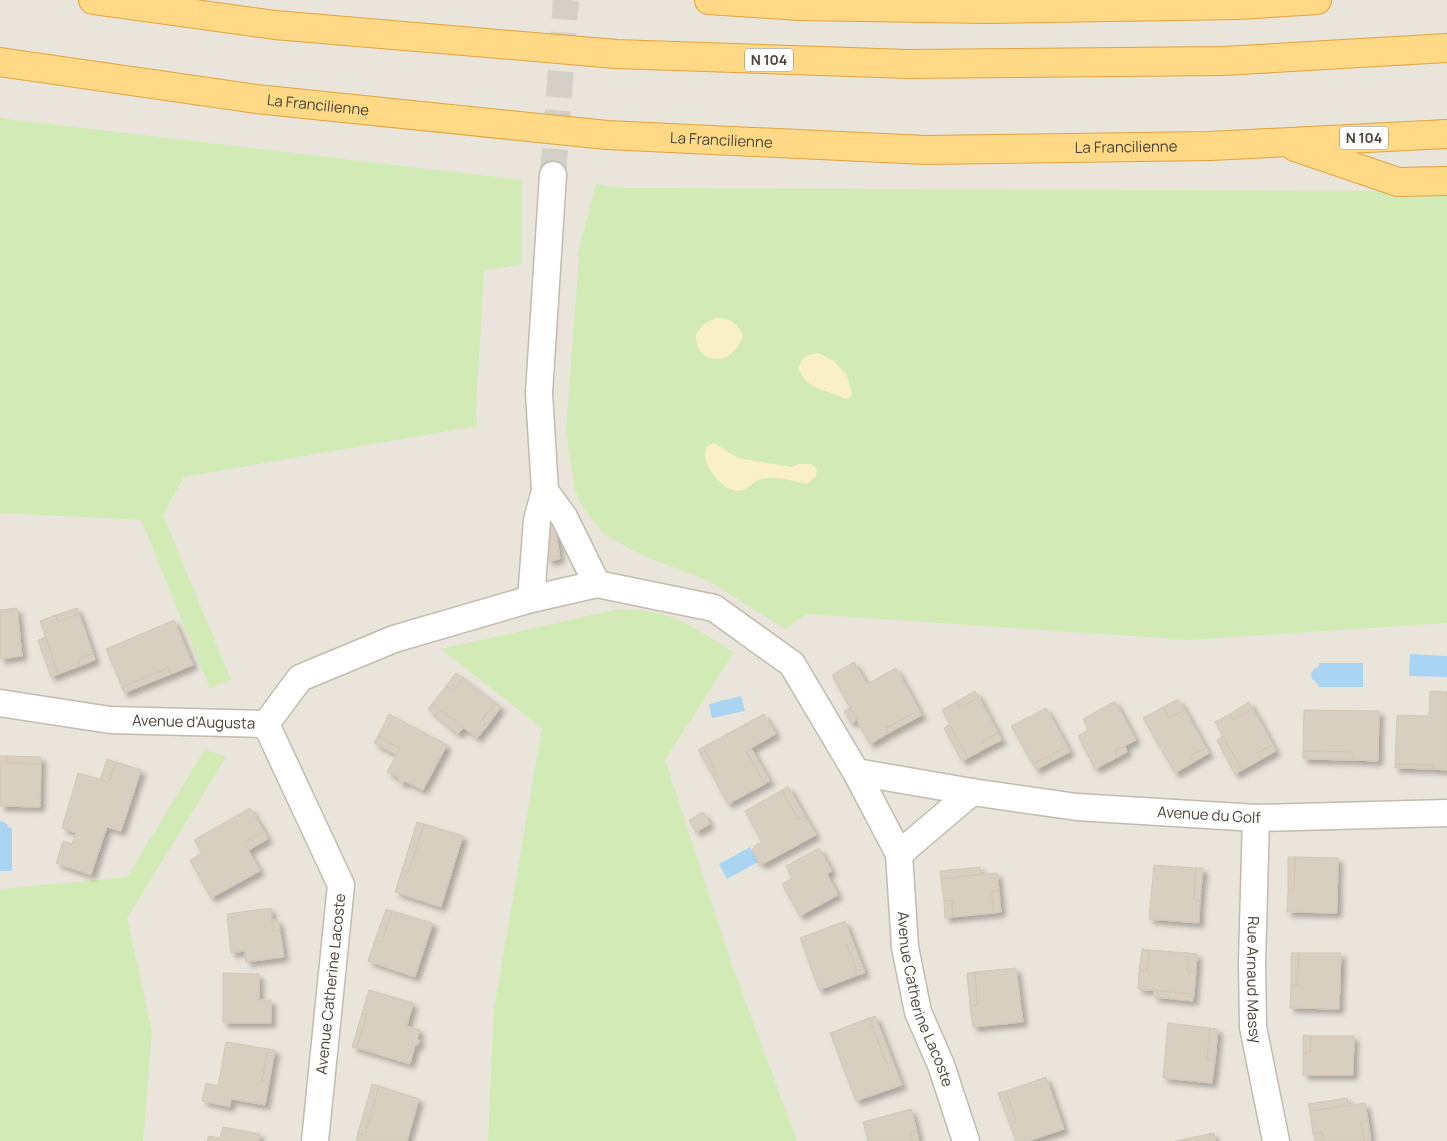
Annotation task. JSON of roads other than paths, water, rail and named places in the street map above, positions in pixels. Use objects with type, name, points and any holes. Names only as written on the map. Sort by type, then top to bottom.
[{"type":"highway","name":"N 104","points":[[93,0],[275,25],[626,55],[908,64],[1223,61],[1447,48]]},
{"type":"highway","points":[[709,0],[799,6],[990,9],[1238,5],[1318,0]]},
{"type":"highway","name":"La Francilienne","points":[[0,62],[256,99],[607,134],[926,150],[1210,146],[1447,134]]},
{"type":"highway","points":[[1282,143],[1398,182],[1447,181]]},
{"type":"street","points":[[531,599],[537,520],[544,491],[539,393],[553,176]]},
{"type":"street","points":[[544,491],[564,517],[597,584],[714,608],[792,664],[856,772],[899,854],[972,792]]},
{"type":"street","name":"Avenue d'Augusta","points":[[0,703],[110,720],[266,724],[300,678],[394,639],[531,599],[597,584]]},
{"type":"street","name":"Avenue Catherine Lacoste","points":[[266,724],[341,885],[315,1141]]},
{"type":"street","name":"Avenue du Golf","points":[[856,772],[972,792],[1077,807],[1256,818],[1447,813]]},
{"type":"street","name":"Rue Arnaud Massy","points":[[1256,818],[1252,962],[1253,1026],[1276,1141]]},
{"type":"street","name":"Avenue Catherine Lacoste","points":[[899,854],[905,947],[918,1012],[940,1065],[966,1141]]},
{"type":"water","points":[[1410,654],[1447,656],[1447,677],[1409,676]]},
{"type":"water","points":[[1319,663],[1363,663],[1363,687],[1319,687],[1312,679],[1311,674],[1319,666]]},
{"type":"water","points":[[741,696],[745,711],[712,718],[709,704]]},
{"type":"water","points":[[2,821],[12,828],[12,871],[0,871],[0,822]]},
{"type":"water","points":[[750,847],[758,862],[727,879],[719,864]]},
{"type":"tunnel","points":[[553,175],[566,0]]}]
